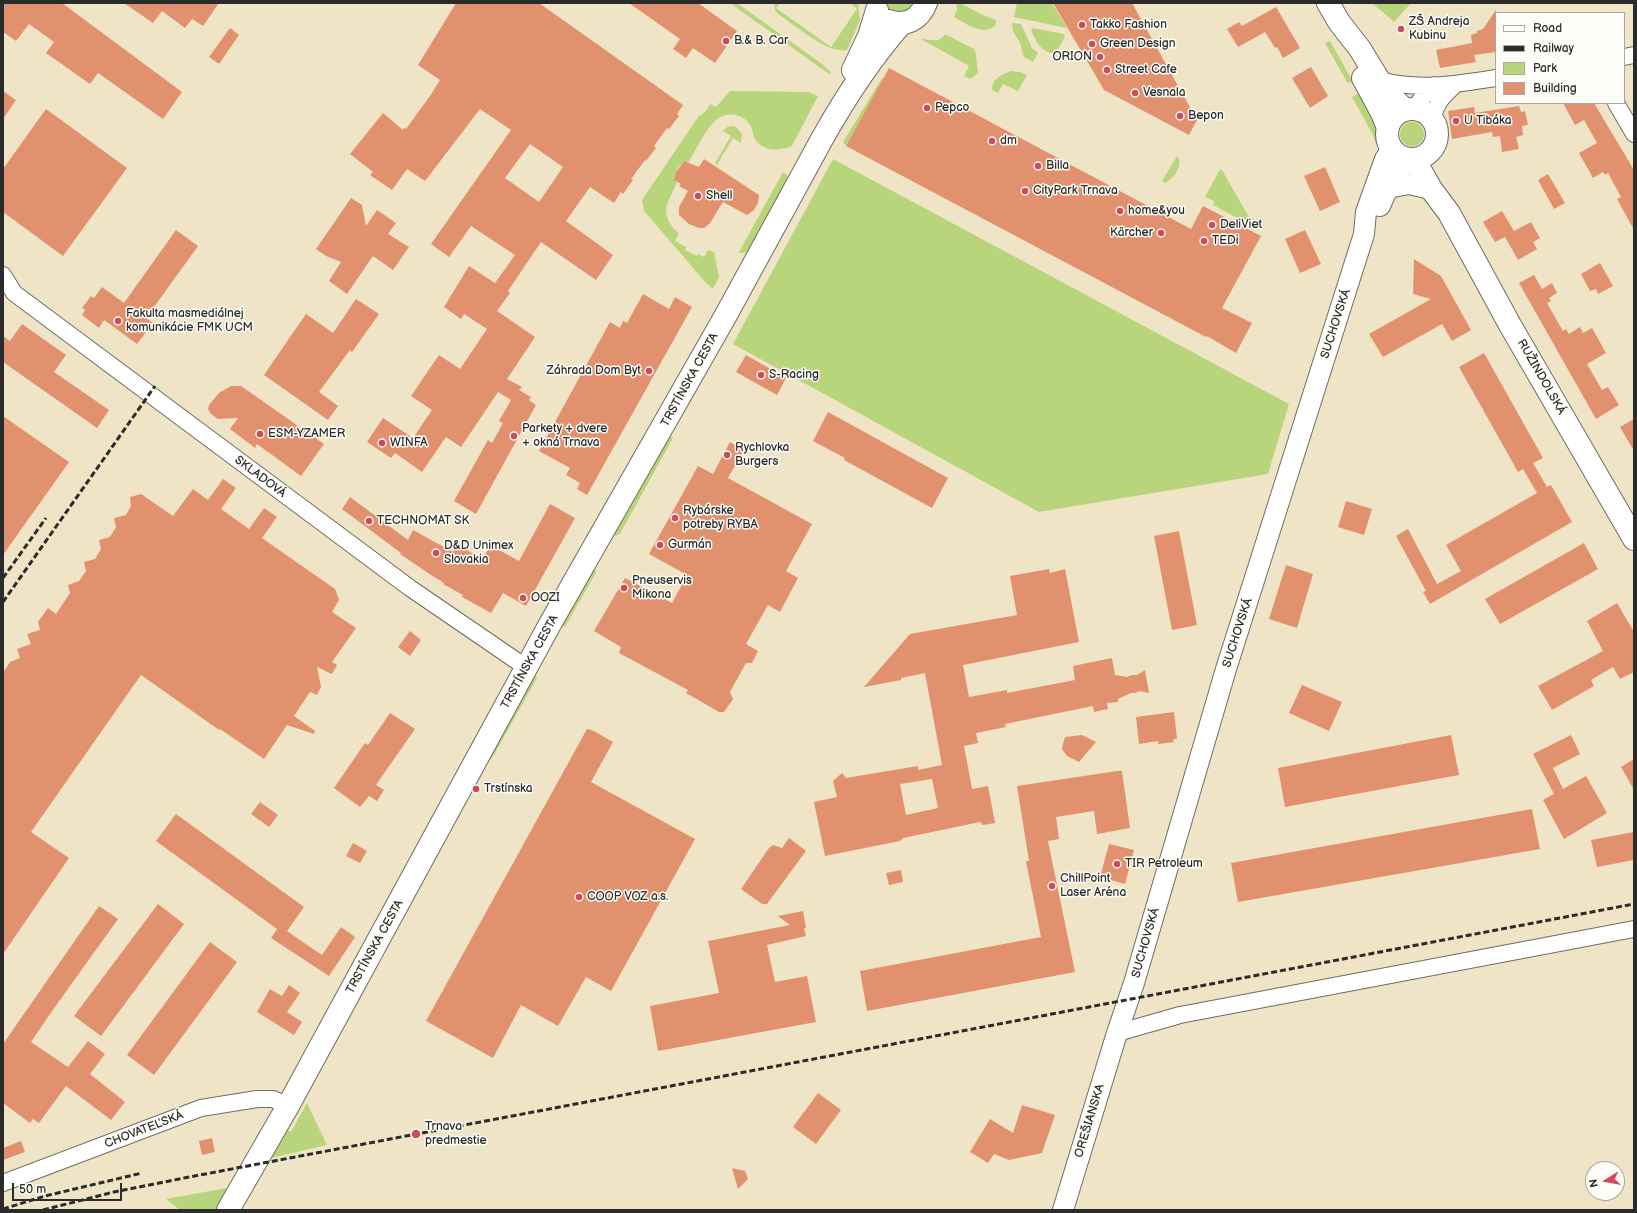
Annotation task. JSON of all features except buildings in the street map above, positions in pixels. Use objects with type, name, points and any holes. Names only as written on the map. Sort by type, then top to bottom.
[{"type":"main road","name":"TRSTÍNSKA CESTA","points":[[228,1210],[288,1106],[527,668],[726,315],[835,116],[883,45],[902,23],[917,17],[923,11],[926,3]]},
{"type":"main road","name":"RUŽINDOLSKÁ","points":[[1328,3],[1339,22],[1360,49],[1391,98],[1418,113]]},
{"type":"main road","name":"TRSTÍNSKA CESTA","points":[[875,7],[888,20],[902,23]]},
{"type":"main road","name":"TRSTÍNSKA CESTA","points":[[835,116],[840,96],[869,36],[875,7]]},
{"type":"main road","name":"RUŽINDOLSKÁ","points":[[1339,22],[1351,57],[1400,148],[1449,213],[1510,325],[1634,539]]},
{"type":"main road","points":[[1418,113],[1435,125],[1437,136],[1433,148],[1425,155],[1400,148],[1394,116],[1418,113]]},
{"type":"main road","name":"RUŽINDOLSKÁ","points":[[1433,148],[1436,167],[1449,213]]},
{"type":"street","points":[[1380,80],[1402,85],[1434,85],[1456,84],[1495,78]]},
{"type":"street","points":[[1418,113],[1436,106],[1445,94],[1456,84]]},
{"type":"street","points":[[1418,113],[1421,100],[1434,85]]},
{"type":"street","points":[[1617,104],[1634,134]]},
{"type":"street","name":"SUCHOVSKÁ","points":[[1364,234],[1376,217],[1388,188],[1400,148]]},
{"type":"street","name":"SUCHOVSKÁ","points":[[1117,1033],[1134,983],[1226,669],[1364,234],[1366,212],[1385,160],[1400,148]]},
{"type":"street","points":[[1388,188],[1409,184],[1431,189]]},
{"type":"street","name":"SKLADOVÁ","points":[[3,275],[14,293],[130,380],[404,583],[527,668]]},
{"type":"street","points":[[1117,1033],[1180,1015],[1634,929]]},
{"type":"street","name":"OREŠIANSKA","points":[[1063,1210],[1117,1033]]},
{"type":"street","name":"CHOVATEĽSKÁ","points":[[3,1183],[201,1108],[257,1099],[273,1099],[288,1106]]},
{"type":"green space","points":[[730,3],[737,3],[831,72],[829,74]]},
{"type":"green space","points":[[774,3],[780,3],[776,8],[831,47],[857,9],[850,3],[858,3],[860,20],[847,50],[839,50],[830,48],[811,38],[778,14],[775,10]]},
{"type":"green space","points":[[883,3],[916,3],[906,13],[889,11]]},
{"type":"green space","points":[[956,3],[960,3],[996,20],[996,25],[985,30],[980,30],[969,26],[954,17],[957,10]]},
{"type":"green space","points":[[1017,3],[1052,3],[1067,28],[1014,17]]},
{"type":"green space","points":[[1372,3],[1411,3],[1394,22]]},
{"type":"green space","points":[[1012,23],[1021,24],[1032,48],[1038,53],[1033,62],[1024,57],[1021,45],[1013,31]]},
{"type":"green space","points":[[1033,28],[1064,34],[1065,36],[1056,54],[1047,52],[1040,46],[1031,30]]},
{"type":"green space","points":[[945,34],[974,49],[978,73],[970,79],[964,76],[969,66],[921,39],[937,40]]},
{"type":"green space","points":[[1330,41],[1353,82],[1347,82],[1325,43]]},
{"type":"green space","points":[[1011,71],[1020,72],[1027,75],[1018,91],[1003,84],[998,93],[992,90],[992,86],[996,80]]},
{"type":"green space","points":[[882,78],[884,79],[846,146],[843,142]]},
{"type":"green space","points":[[730,91],[809,92],[818,96],[792,146],[782,149],[772,149],[762,146],[755,139],[751,126],[748,122],[740,116],[726,115],[717,119],[709,127],[688,163],[684,161],[678,168],[674,180],[677,182],[666,209],[668,220],[679,234],[675,241],[686,247],[685,250],[697,256],[698,254],[704,257],[708,250],[714,252],[719,277],[713,289],[644,211],[642,200],[698,117],[706,111],[710,104],[716,107]]},
{"type":"green space","points":[[1359,93],[1380,128],[1382,151],[1375,142],[1373,135],[1352,97]]},
{"type":"green space","points":[[1412,122],[1421,125],[1424,134],[1421,143],[1412,146],[1403,143],[1400,134],[1403,125]]},
{"type":"green space","points":[[727,127],[736,127],[742,134],[741,143],[733,138],[717,165],[715,163],[731,136],[723,131]]},
{"type":"green space","points":[[1177,156],[1179,159],[1179,167],[1175,175],[1165,183],[1162,181]]},
{"type":"green space","points":[[833,159],[1289,404],[1268,474],[1039,512],[733,344]]},
{"type":"green space","points":[[1220,169],[1222,170],[1253,224],[1252,226],[1213,205],[1214,201],[1205,197]]},
{"type":"green space","points":[[783,172],[787,175],[788,180],[748,252],[739,252]]},
{"type":"green space","points":[[669,434],[673,438],[620,534],[612,537]]},
{"type":"green space","points":[[595,568],[596,573],[565,627],[562,626]]},
{"type":"green space","points":[[535,675],[537,678],[495,753],[483,770]]},
{"type":"green space","points":[[307,1103],[327,1145],[271,1158],[282,1132],[286,1129],[291,1132]]},
{"type":"green space","points":[[232,1187],[219,1210],[180,1210],[166,1199]]},
{"type":"railway","points":[[3,602],[155,386]]},
{"type":"railway","points":[[3,578],[46,518]]},
{"type":"railway","points":[[43,1210],[114,1192],[184,1178],[1634,904]]},
{"type":"railway","points":[[3,1209],[45,1196],[142,1173]]},
{"type":"place","name":"Takko Fashion","points":[[1082,25]]},
{"type":"place","name":"ZŠ Andreja Kubinu","points":[[1401,29]]},
{"type":"place","name":"B.& B. Car","points":[[726,41]]},
{"type":"place","name":"Green Design","points":[[1092,44]]},
{"type":"place","name":"ORION","points":[[1100,57]]},
{"type":"place","name":"Street Cafe","points":[[1107,70]]},
{"type":"place","name":"Vesnala","points":[[1135,93]]},
{"type":"place","name":"Pepco","points":[[927,108]]},
{"type":"place","name":"Bepon","points":[[1180,116]]},
{"type":"place","name":"U Tibáka","points":[[1456,121]]},
{"type":"place","name":"dm","points":[[992,141]]},
{"type":"place","name":"Billa","points":[[1038,166]]},
{"type":"place","name":"CityPark Trnava","points":[[1025,191]]},
{"type":"place","name":"Shell","points":[[698,196]]},
{"type":"place","name":"home&you","points":[[1120,211]]},
{"type":"place","name":"DeliViet","points":[[1212,225]]},
{"type":"place","name":"Kärcher","points":[[1161,233]]},
{"type":"place","name":"TEDi","points":[[1204,241]]},
{"type":"place","name":"Fakulta masmediálnej komunikácie FMK UCM","points":[[118,321]]},
{"type":"place","name":"Záhrada Dom Byt","points":[[649,371]]},
{"type":"place","name":"S-Racing","points":[[761,375]]},
{"type":"place","name":"ESM-YZAMER","points":[[260,434]]},
{"type":"place","name":"Parkety + dvere + okná Trnava","points":[[514,436]]},
{"type":"place","name":"WINFA","points":[[382,443]]},
{"type":"place","name":"Rychlovka Burgers","points":[[727,455]]},
{"type":"place","name":"Rybárske potreby RYBA","points":[[675,518]]},
{"type":"place","name":"TECHNOMAT SK","points":[[369,521]]},
{"type":"place","name":"Gurmán","points":[[660,545]]},
{"type":"place","name":"D&D Unimex Slovakia","points":[[436,553]]},
{"type":"place","name":"Pneuservis Mikona","points":[[624,588]]},
{"type":"place","name":"OOZI","points":[[523,598]]},
{"type":"place","name":"Trstínska","points":[[476,789]]},
{"type":"place","name":"TIR Petroleum","points":[[1117,864]]},
{"type":"place","name":"ChillPoint Laser Aréna","points":[[1052,886]]},
{"type":"place","name":"COOP VOZ a.s.","points":[[579,897]]},
{"type":"place","name":"Trnava predmestie","points":[[416,1134]]}]
